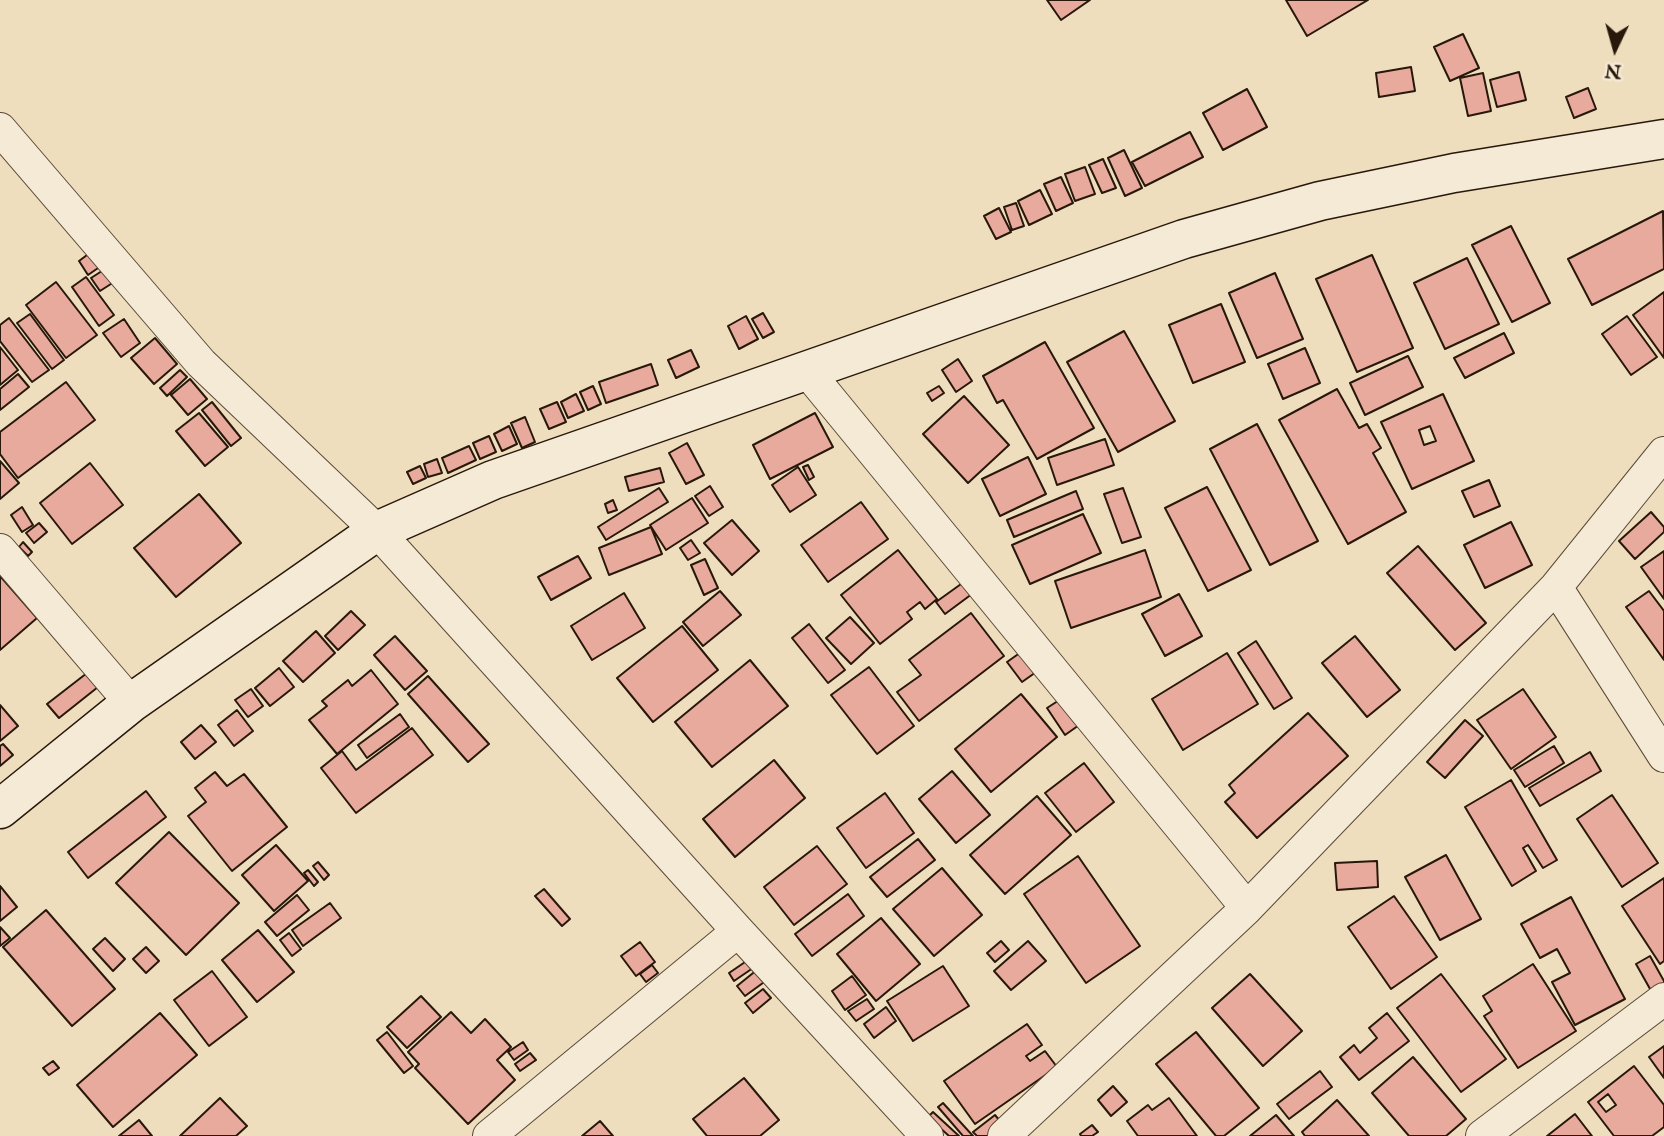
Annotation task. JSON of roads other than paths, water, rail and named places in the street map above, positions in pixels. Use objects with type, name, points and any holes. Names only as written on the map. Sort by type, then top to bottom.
[{"type":"main road","points":[[0,809],[131,703],[377,531],[493,481],[1184,239],[1308,204],[1454,173],[1664,139]]},
{"type":"street","points":[[0,129],[201,363],[377,531],[737,932],[927,1136]]},
{"type":"street","points":[[807,371],[1247,908]]},
{"type":"street","points":[[1004,1136],[1247,908],[1556,587],[1664,453]]},
{"type":"street","points":[[0,550],[131,703]]},
{"type":"street","points":[[1556,587],[1664,756]]},
{"type":"street","points":[[489,1136],[737,932]]},
{"type":"street","points":[[1482,1136],[1664,999]]}]
